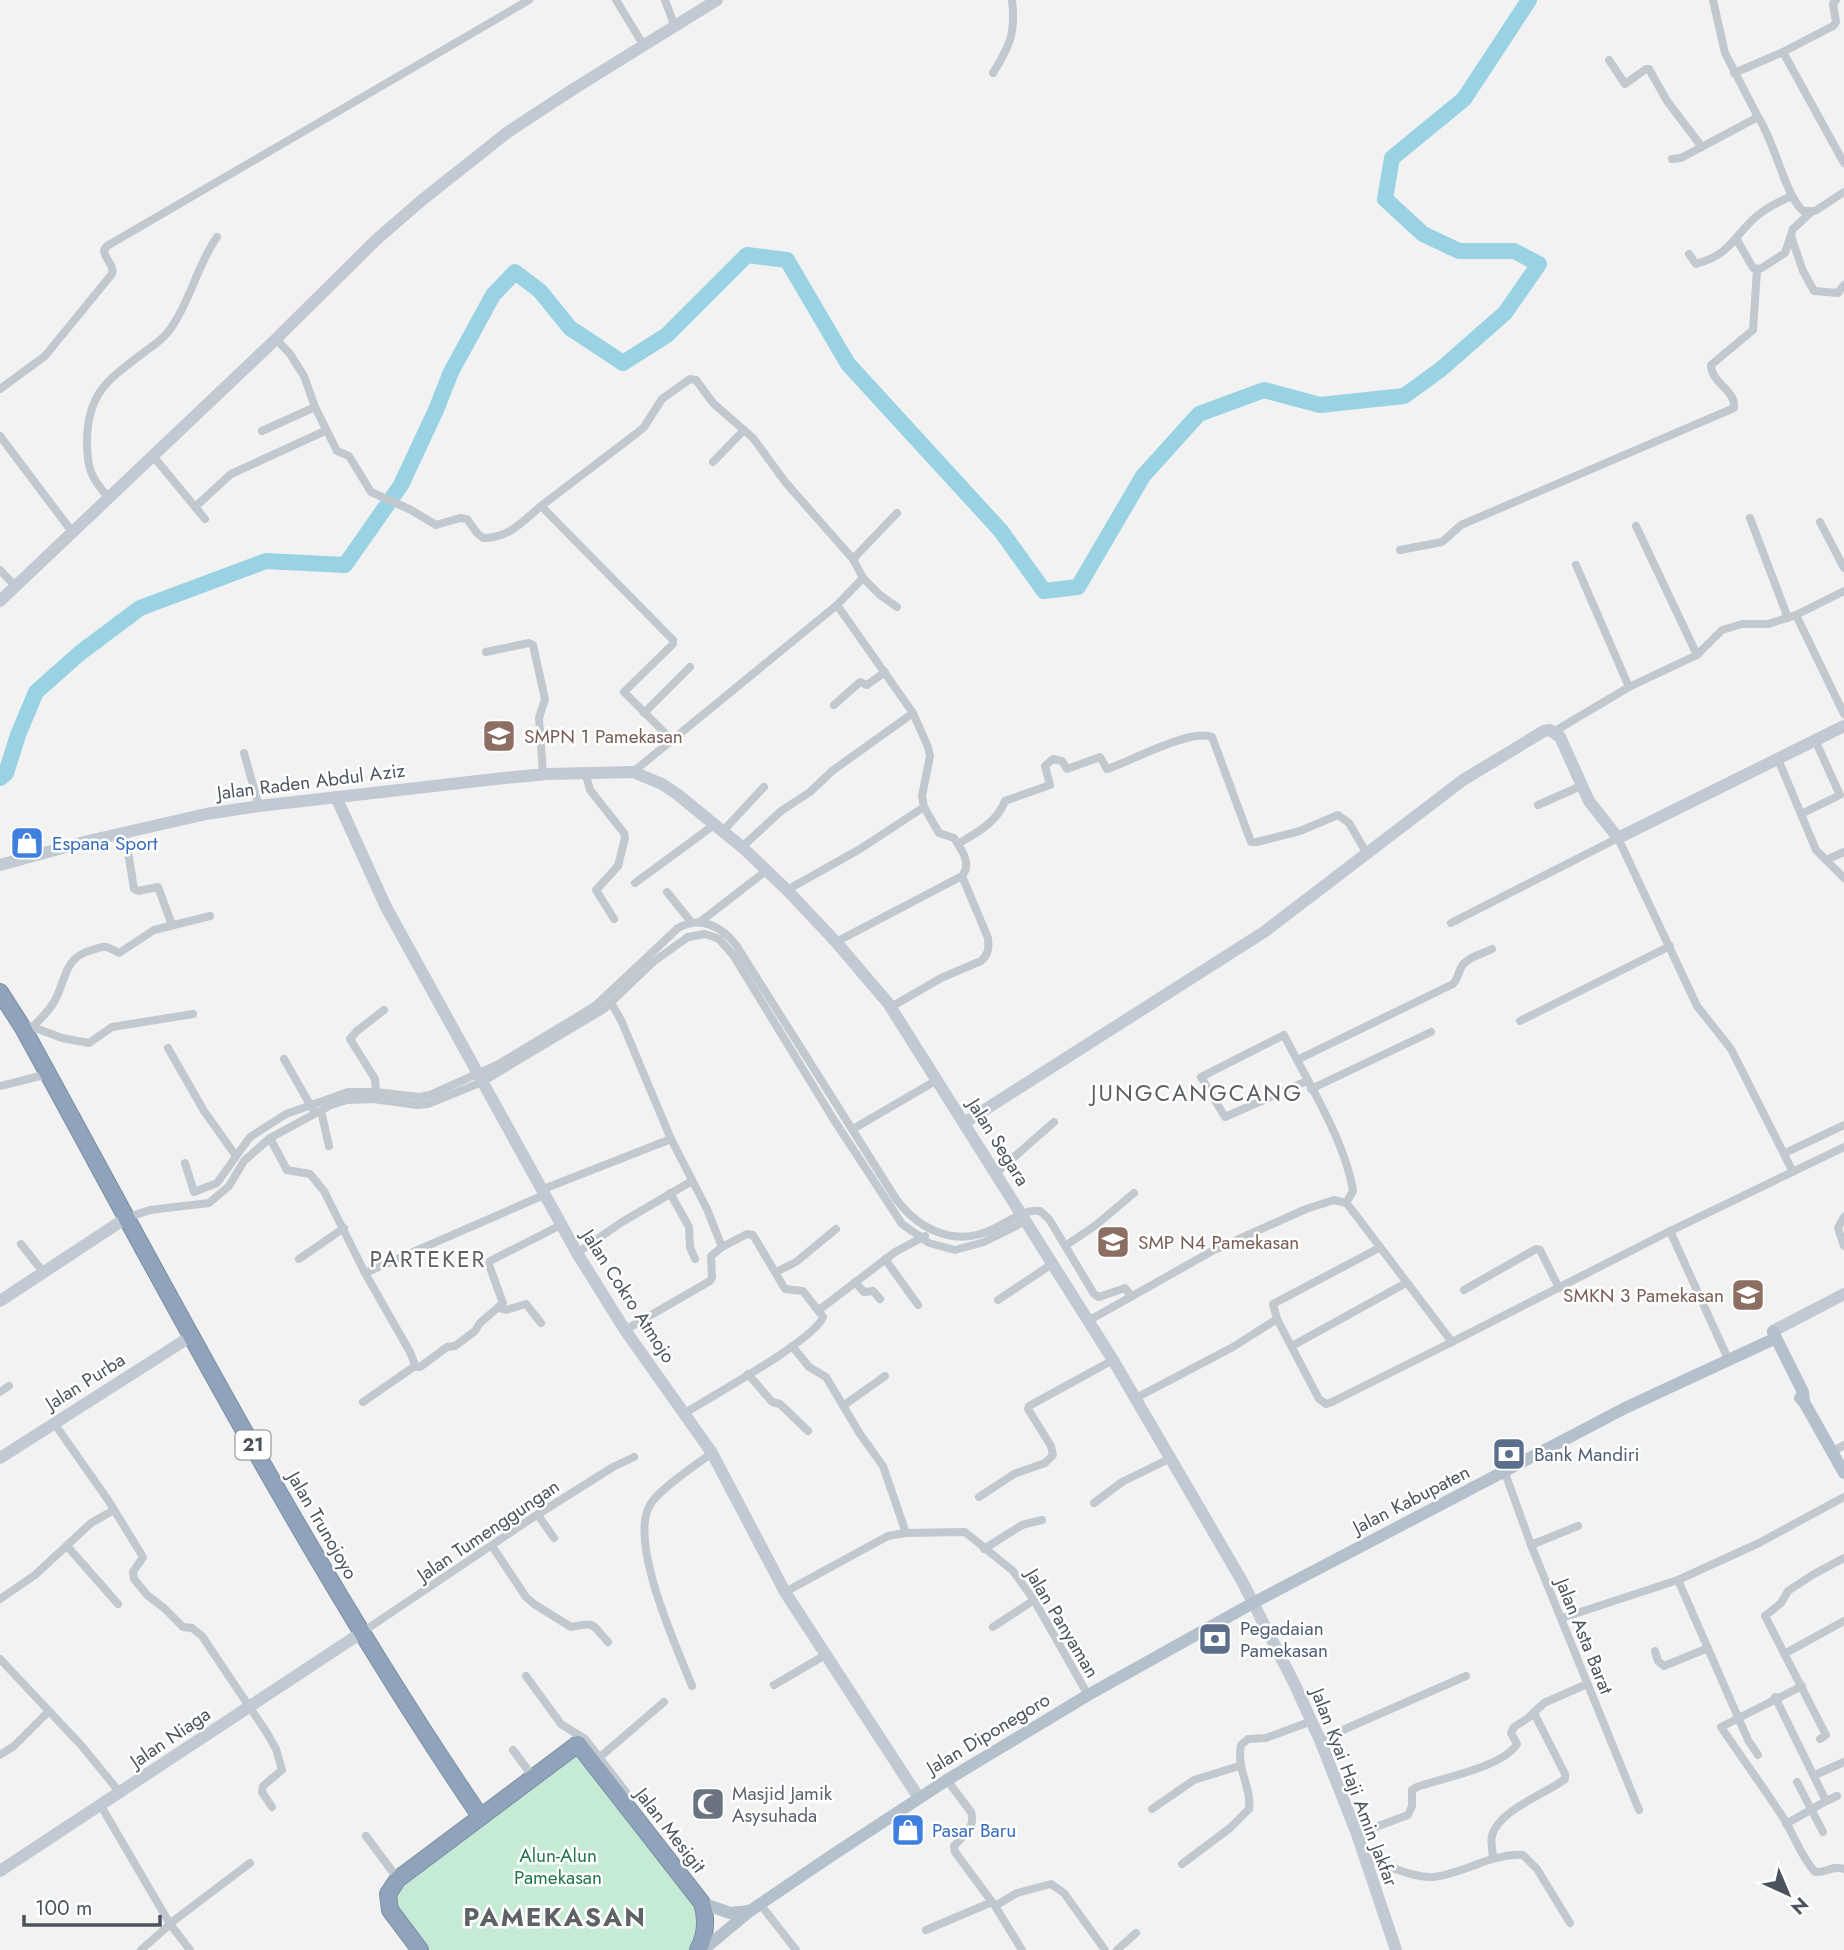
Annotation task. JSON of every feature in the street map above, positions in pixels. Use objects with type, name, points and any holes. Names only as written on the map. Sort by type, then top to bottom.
[{"type":"highway","name":"21","points":[[0,992],[26,1026],[45,1069]]},
{"type":"highway","name":"Jalan Trunojoyo","points":[[45,1069],[190,1338],[361,1633],[416,1722],[480,1816]]},
{"type":"highway","points":[[420,1950],[390,1910],[388,1894],[398,1879],[579,1740]]},
{"type":"highway","name":"Jalan Mesigit","points":[[579,1740],[620,1800],[702,1903],[705,1926],[700,1950]]},
{"type":"main road","points":[[0,601],[276,339],[376,240],[449,178],[508,132],[717,0]]},
{"type":"main road","points":[[964,1123],[1264,932],[1463,780],[1544,731],[1555,732],[1564,744],[1581,786],[1599,816],[1618,838],[1844,726]]},
{"type":"main road","name":"Jalan Raden Abdul Aziz","points":[[0,865],[206,814],[259,806],[543,774],[633,772]]},
{"type":"main road","name":"Jalan Segara","points":[[633,772],[662,784],[742,847],[836,942],[891,1007],[1113,1360],[1253,1602]]},
{"type":"main road","name":"Jalan Cokro Atmojo","points":[[336,797],[386,907],[561,1225],[625,1330],[712,1452],[785,1591],[919,1798]]},
{"type":"main road","points":[[0,1301],[126,1218]]},
{"type":"main road","name":"Jalan Kabupaten","points":[[1771,1337],[1844,1294]]},
{"type":"main road","name":"Jalan Kabupaten","points":[[1253,1602],[1728,1357],[1844,1303]]},
{"type":"main road","points":[[1771,1337],[1782,1361],[1803,1392],[1804,1402],[1838,1449],[1844,1473]]},
{"type":"main road","name":"Jalan Purba","points":[[0,1458],[190,1338]]},
{"type":"main road","name":"Jalan Diponegoro","points":[[700,1950],[755,1907],[947,1780],[1088,1695],[1253,1602]]},
{"type":"main road","name":"Jalan Kyai Haji Amin Jakfar","points":[[1253,1602],[1320,1740],[1357,1834],[1395,1950]]},
{"type":"main road","name":"Jalan Niaga","points":[[0,1871],[121,1794],[361,1633]]},
{"type":"main road","points":[[702,1903],[730,1913],[755,1907]]},
{"type":"street","points":[[0,389],[45,356],[112,274],[113,268],[104,253],[107,246],[529,0]]},
{"type":"street","points":[[615,0],[644,46]]},
{"type":"street","points":[[665,0],[676,27]]},
{"type":"street","points":[[993,73],[1013,35],[1012,0]]},
{"type":"street","points":[[1713,0],[1721,42],[1734,73],[1772,140],[1792,196],[1798,206],[1810,213]]},
{"type":"street","points":[[1734,73],[1783,52],[1835,24],[1833,4],[1836,0]]},
{"type":"street","points":[[1783,52],[1844,163]]},
{"type":"street","points":[[1609,60],[1625,84],[1649,69],[1667,100],[1702,147]]},
{"type":"street","points":[[1672,159],[1681,158],[1758,117]]},
{"type":"street","points":[[1757,270],[1785,253],[1790,234],[1810,213],[1844,192]]},
{"type":"street","points":[[1689,254],[1694,263],[1699,264],[1718,256],[1737,240],[1757,216],[1792,196]]},
{"type":"street","points":[[1790,234],[1803,271],[1815,291],[1838,293],[1844,285]]},
{"type":"street","points":[[109,498],[95,482],[88,466],[88,425],[94,400],[105,384],[170,330],[186,302],[203,261],[218,237]]},
{"type":"street","points":[[1737,240],[1750,265],[1757,270]]},
{"type":"street","points":[[1400,550],[1442,542],[1461,525],[1734,408],[1734,400],[1712,374],[1711,365],[1753,330],[1757,270]]},
{"type":"street","points":[[276,339],[290,354],[304,376],[315,407],[337,451],[349,456],[371,492],[402,505],[436,525],[460,518],[467,519],[483,538],[506,534],[644,427],[662,399],[690,379],[696,380],[713,403],[753,438],[805,505],[853,559],[863,579],[897,607]]},
{"type":"street","points":[[262,431],[315,407]]},
{"type":"street","points":[[713,463],[744,430]]},
{"type":"street","points":[[195,506],[231,474],[326,431]]},
{"type":"street","points":[[0,436],[73,533]]},
{"type":"street","points":[[153,456],[205,519]]},
{"type":"street","points":[[541,506],[673,640],[673,644],[624,692],[670,739]]},
{"type":"street","points":[[853,559],[897,513]]},
{"type":"street","points":[[1750,518],[1792,616],[1844,714]]},
{"type":"street","points":[[1820,522],[1844,568]]},
{"type":"street","points":[[1636,526],[1697,655]]},
{"type":"street","points":[[1576,565],[1629,687]]},
{"type":"street","points":[[0,570],[16,587]]},
{"type":"street","points":[[633,772],[837,605],[863,579]]},
{"type":"street","points":[[1555,732],[1629,687],[1697,655],[1722,630],[1731,626],[1768,624],[1844,592]]},
{"type":"street","points":[[836,942],[962,876],[968,868],[958,844],[952,836],[939,834],[924,807],[922,796],[930,756],[913,713],[837,605]]},
{"type":"street","points":[[486,652],[529,643],[533,645],[545,699],[539,718],[543,774]]},
{"type":"street","points":[[644,713],[690,667]]},
{"type":"street","points":[[834,705],[860,682],[867,685],[885,672]]},
{"type":"street","points":[[742,847],[781,811],[798,801],[832,771],[913,713]]},
{"type":"street","points":[[958,844],[994,821],[1002,811],[1005,801],[1050,785],[1045,766],[1053,759],[1062,761],[1067,769],[1100,757],[1107,769],[1166,744],[1203,734],[1212,737],[1251,842],[1300,831],[1338,815],[1349,823],[1367,854]]},
{"type":"street","points":[[1801,814],[1839,795],[1815,740]]},
{"type":"street","points":[[244,754],[259,806]]},
{"type":"street","points":[[1777,759],[1816,850],[1844,878]]},
{"type":"street","points":[[585,772],[590,790],[624,833],[618,866],[596,890],[614,919]]},
{"type":"street","points":[[1538,805],[1581,786]]},
{"type":"street","points":[[635,883],[719,828],[764,787]]},
{"type":"street","points":[[787,890],[860,849],[924,807]]},
{"type":"street","points":[[125,833],[134,888],[138,891],[158,887],[172,925]]},
{"type":"street","points":[[1451,923],[1618,838],[1697,1006],[1731,1049],[1793,1172]]},
{"type":"street","points":[[1826,860],[1844,852]]},
{"type":"street","points":[[695,926],[766,871]]},
{"type":"street","points":[[891,1007],[925,986],[986,956],[989,949],[988,938],[962,876]]},
{"type":"street","points":[[667,892],[695,926]]},
{"type":"street","points":[[26,1026],[53,1004],[70,963],[79,954],[105,946],[119,953],[154,930],[199,921],[210,916]]},
{"type":"street","points":[[126,1218],[150,1210],[209,1203],[229,1186],[244,1161],[270,1138],[338,1094],[428,1104],[480,1079],[611,1003],[678,928],[715,926],[754,981],[849,1130],[896,1216],[927,1234],[958,1242],[979,1240]]},
{"type":"street","points":[[1520,1021],[1670,947]]},
{"type":"street","points":[[1297,1060],[1453,984],[1458,980],[1460,969],[1466,961],[1492,949]]},
{"type":"street","points":[[584,1017],[651,959]]},
{"type":"street","points":[[611,1003],[722,1247]]},
{"type":"street","points":[[376,1091],[375,1079],[350,1039],[384,1010]]},
{"type":"street","points":[[26,1026],[62,1038],[89,1043],[113,1027],[193,1014]]},
{"type":"street","points":[[1348,1200],[1353,1187],[1347,1167],[1309,1085],[1284,1035],[1201,1077],[1225,1117],[1309,1085],[1431,1032]]},
{"type":"street","points":[[168,1048],[209,1118],[236,1156]]},
{"type":"street","points":[[284,1059],[315,1110],[330,1146]]},
{"type":"street","points":[[0,1086],[45,1069]]},
{"type":"street","points":[[365,1096],[376,1091],[419,1097],[480,1079]]},
{"type":"street","points":[[849,1130],[937,1080]]},
{"type":"street","points":[[194,1192],[217,1183],[250,1138],[264,1126],[286,1114],[315,1110]]},
{"type":"street","points":[[996,1172],[1054,1122]]},
{"type":"street","points":[[1785,1153],[1844,1125]]},
{"type":"street","points":[[270,1138],[289,1172],[304,1172],[314,1177],[333,1204],[365,1273],[410,1352],[415,1366]]},
{"type":"street","points":[[365,1273],[542,1192],[671,1139]]},
{"type":"street","points":[[1379,1248],[1273,1304],[1319,1399],[1326,1404],[1844,1147]]},
{"type":"street","points":[[185,1163],[194,1192],[195,1206]]},
{"type":"street","points":[[578,1254],[692,1181]]},
{"type":"street","points":[[670,1193],[689,1227],[690,1247],[695,1259]]},
{"type":"street","points":[[1065,1246],[1096,1225],[1134,1193]]},
{"type":"street","points":[[1088,1321],[1214,1250],[1306,1209],[1334,1200],[1348,1200]]},
{"type":"street","points":[[1348,1200],[1379,1248],[1452,1342]]},
{"type":"street","points":[[927,1234],[937,1246],[979,1240],[1024,1218],[1033,1210],[1046,1214],[1099,1297],[1125,1288],[1131,1296]]},
{"type":"street","points":[[1844,1217],[1838,1228],[1844,1246]]},
{"type":"street","points":[[363,1402],[415,1366],[420,1367],[475,1331],[480,1323],[504,1302],[489,1265],[490,1261],[561,1225]]},
{"type":"street","points":[[299,1259],[344,1228]]},
{"type":"street","points":[[776,1272],[796,1262],[836,1229]]},
{"type":"street","points":[[1670,1231],[1728,1357]]},
{"type":"street","points":[[625,1330],[710,1281],[711,1256],[722,1247],[750,1234],[758,1241],[785,1289],[803,1290],[819,1310],[822,1321],[792,1346],[685,1413]]},
{"type":"street","points":[[819,1310],[885,1259],[927,1234]]},
{"type":"street","points":[[21,1244],[43,1272]]},
{"type":"street","points":[[1464,1290],[1536,1249],[1540,1250],[1559,1288]]},
{"type":"street","points":[[885,1259],[918,1305]]},
{"type":"street","points":[[998,1300],[1052,1264]]},
{"type":"street","points":[[1062,1280],[1079,1269]]},
{"type":"street","points":[[855,1282],[864,1292],[873,1292],[880,1299]]},
{"type":"street","points":[[1292,1346],[1406,1283]]},
{"type":"street","points":[[499,1308],[506,1310],[526,1304],[541,1323]]},
{"type":"street","points":[[1136,1398],[1233,1347],[1278,1319]]},
{"type":"street","points":[[792,1346],[809,1367],[826,1377],[886,1472],[906,1533]]},
{"type":"street","points":[[979,1497],[1014,1474],[1045,1463],[1053,1455],[1051,1446],[1028,1409],[1029,1406],[1113,1360]]},
{"type":"street","points":[[748,1374],[772,1402],[780,1404],[808,1431]]},
{"type":"street","points":[[843,1406],[885,1376]]},
{"type":"street","points":[[0,1392],[9,1385]]},
{"type":"street","points":[[54,1423],[143,1557],[133,1572],[134,1579],[147,1595],[183,1627],[192,1628],[202,1636],[276,1749],[282,1766],[280,1773],[262,1789],[272,1807]]},
{"type":"street","points":[[692,1686],[664,1615],[646,1555],[643,1528],[650,1504],[712,1452]]},
{"type":"street","name":"Jalan Tumenggungan","points":[[361,1633],[613,1466],[634,1457]]},
{"type":"street","points":[[1094,1503],[1122,1482],[1171,1458]]},
{"type":"street","name":"Jalan Asta Barat","points":[[1505,1473],[1531,1545],[1639,1810]]},
{"type":"street","points":[[1562,1618],[1678,1580],[1759,1543],[1844,1497]]},
{"type":"street","points":[[0,1599],[35,1574],[91,1523],[114,1510]]},
{"type":"street","points":[[538,1515],[554,1538]]},
{"type":"street","points":[[984,1549],[1022,1525],[1042,1520]]},
{"type":"street","points":[[1531,1545],[1578,1526]]},
{"type":"street","name":"Jalan Panyaman","points":[[785,1591],[888,1536],[960,1531],[970,1535],[1013,1571],[1034,1600],[1088,1695]]},
{"type":"street","points":[[67,1546],[118,1604]]},
{"type":"street","points":[[492,1546],[526,1597],[534,1604],[571,1627],[592,1624],[608,1642]]},
{"type":"street","points":[[1820,1740],[1826,1735],[1765,1618],[1766,1614],[1781,1603],[1788,1591],[1844,1558]]},
{"type":"street","points":[[1678,1580],[1738,1719],[1758,1755]]},
{"type":"street","points":[[993,1627],[1034,1600]]},
{"type":"street","points":[[1784,1654],[1844,1621]]},
{"type":"street","points":[[1655,1651],[1658,1661],[1664,1666],[1708,1648]]},
{"type":"street","points":[[774,1685],[827,1654]]},
{"type":"street","points":[[0,1659],[80,1745],[121,1794]]},
{"type":"street","points":[[1320,1740],[1466,1675]]},
{"type":"street","points":[[526,1676],[561,1724],[600,1757],[626,1792],[625,1797],[620,1800]]},
{"type":"street","points":[[1357,1834],[1408,1815],[1412,1806],[1412,1790],[1416,1787],[1508,1754],[1517,1744],[1511,1733],[1512,1729],[1544,1703],[1587,1684]]},
{"type":"street","points":[[1802,1686],[1721,1728],[1754,1772],[1808,1865],[1815,1872],[1830,1868],[1844,1869]]},
{"type":"street","points":[[1775,1698],[1826,1801]]},
{"type":"street","points":[[600,1757],[664,1702]]},
{"type":"street","points":[[0,1755],[48,1712]]},
{"type":"street","points":[[1493,1857],[1491,1837],[1506,1816],[1565,1779],[1565,1774],[1534,1713]]},
{"type":"street","points":[[1182,1864],[1249,1810],[1250,1803],[1239,1766],[1241,1745],[1312,1721]]},
{"type":"street","points":[[513,1750],[533,1777]]},
{"type":"street","points":[[1815,1775],[1844,1762]]},
{"type":"street","points":[[1152,1809],[1194,1780],[1239,1766]]},
{"type":"street","points":[[947,1780],[973,1818],[969,1830],[954,1848],[1022,1950]]},
{"type":"street","points":[[1797,1782],[1823,1832]]},
{"type":"street","points":[[1786,1824],[1837,1796]]},
{"type":"street","points":[[101,1806],[170,1924],[190,1950]]},
{"type":"street","points":[[366,1836],[398,1879]]},
{"type":"street","points":[[1364,1857],[1430,1877],[1493,1857],[1523,1855],[1530,1860],[1570,1923]]},
{"type":"street","points":[[141,1950],[170,1924],[250,1863]]},
{"type":"street","points":[[926,1930],[1031,1888],[1051,1884],[1063,1893],[1105,1950]]},
{"type":"street","points":[[755,1907],[796,1950]]},
{"type":"street","points":[[1116,1950],[1136,1933]]},
{"type":"green space","name":"Alun-Alun Pamekasan","points":[[580,1752],[705,1908],[701,1950],[426,1950],[399,1911],[396,1896],[411,1873],[481,1820]]},
{"type":"waterway","points":[[0,778],[6,773],[36,692],[80,653],[140,608],[266,561],[345,565],[401,485],[451,372],[493,295],[515,272],[540,291],[570,328],[623,363],[667,335],[747,255],[787,260],[848,364],[1001,531],[1044,591],[1078,587],[1143,476],[1199,414],[1264,390],[1320,405],[1404,396],[1440,370],[1505,313],[1539,264],[1514,251],[1459,251],[1423,234],[1385,199],[1392,158],[1464,99],[1529,0]]},
{"type":"place","name":"SMPN 1 Pamekasan","points":[[499,736]]},
{"type":"place","name":"Espana Sport","points":[[27,843]]},
{"type":"place","name":"SMP N4 Pamekasan","points":[[1113,1242]]},
{"type":"place","name":"SMKN 3 Pamekasan","points":[[1748,1295]]},
{"type":"place","name":"Bank Mandiri","points":[[1509,1454]]},
{"type":"place","name":"Pegadaian Pamekasan","points":[[1215,1639]]},
{"type":"place","name":"Masjid Jamik Asysuhada","points":[[708,1804]]},
{"type":"place","name":"Pasar Baru","points":[[908,1830]]},
{"type":"district","name":"JUNGCANGCANG","points":[[1197,1093]]},
{"type":"district","name":"PARTEKER","points":[[428,1259]]},
{"type":"district","name":"PAMEKASAN","points":[[555,1917]]}]
